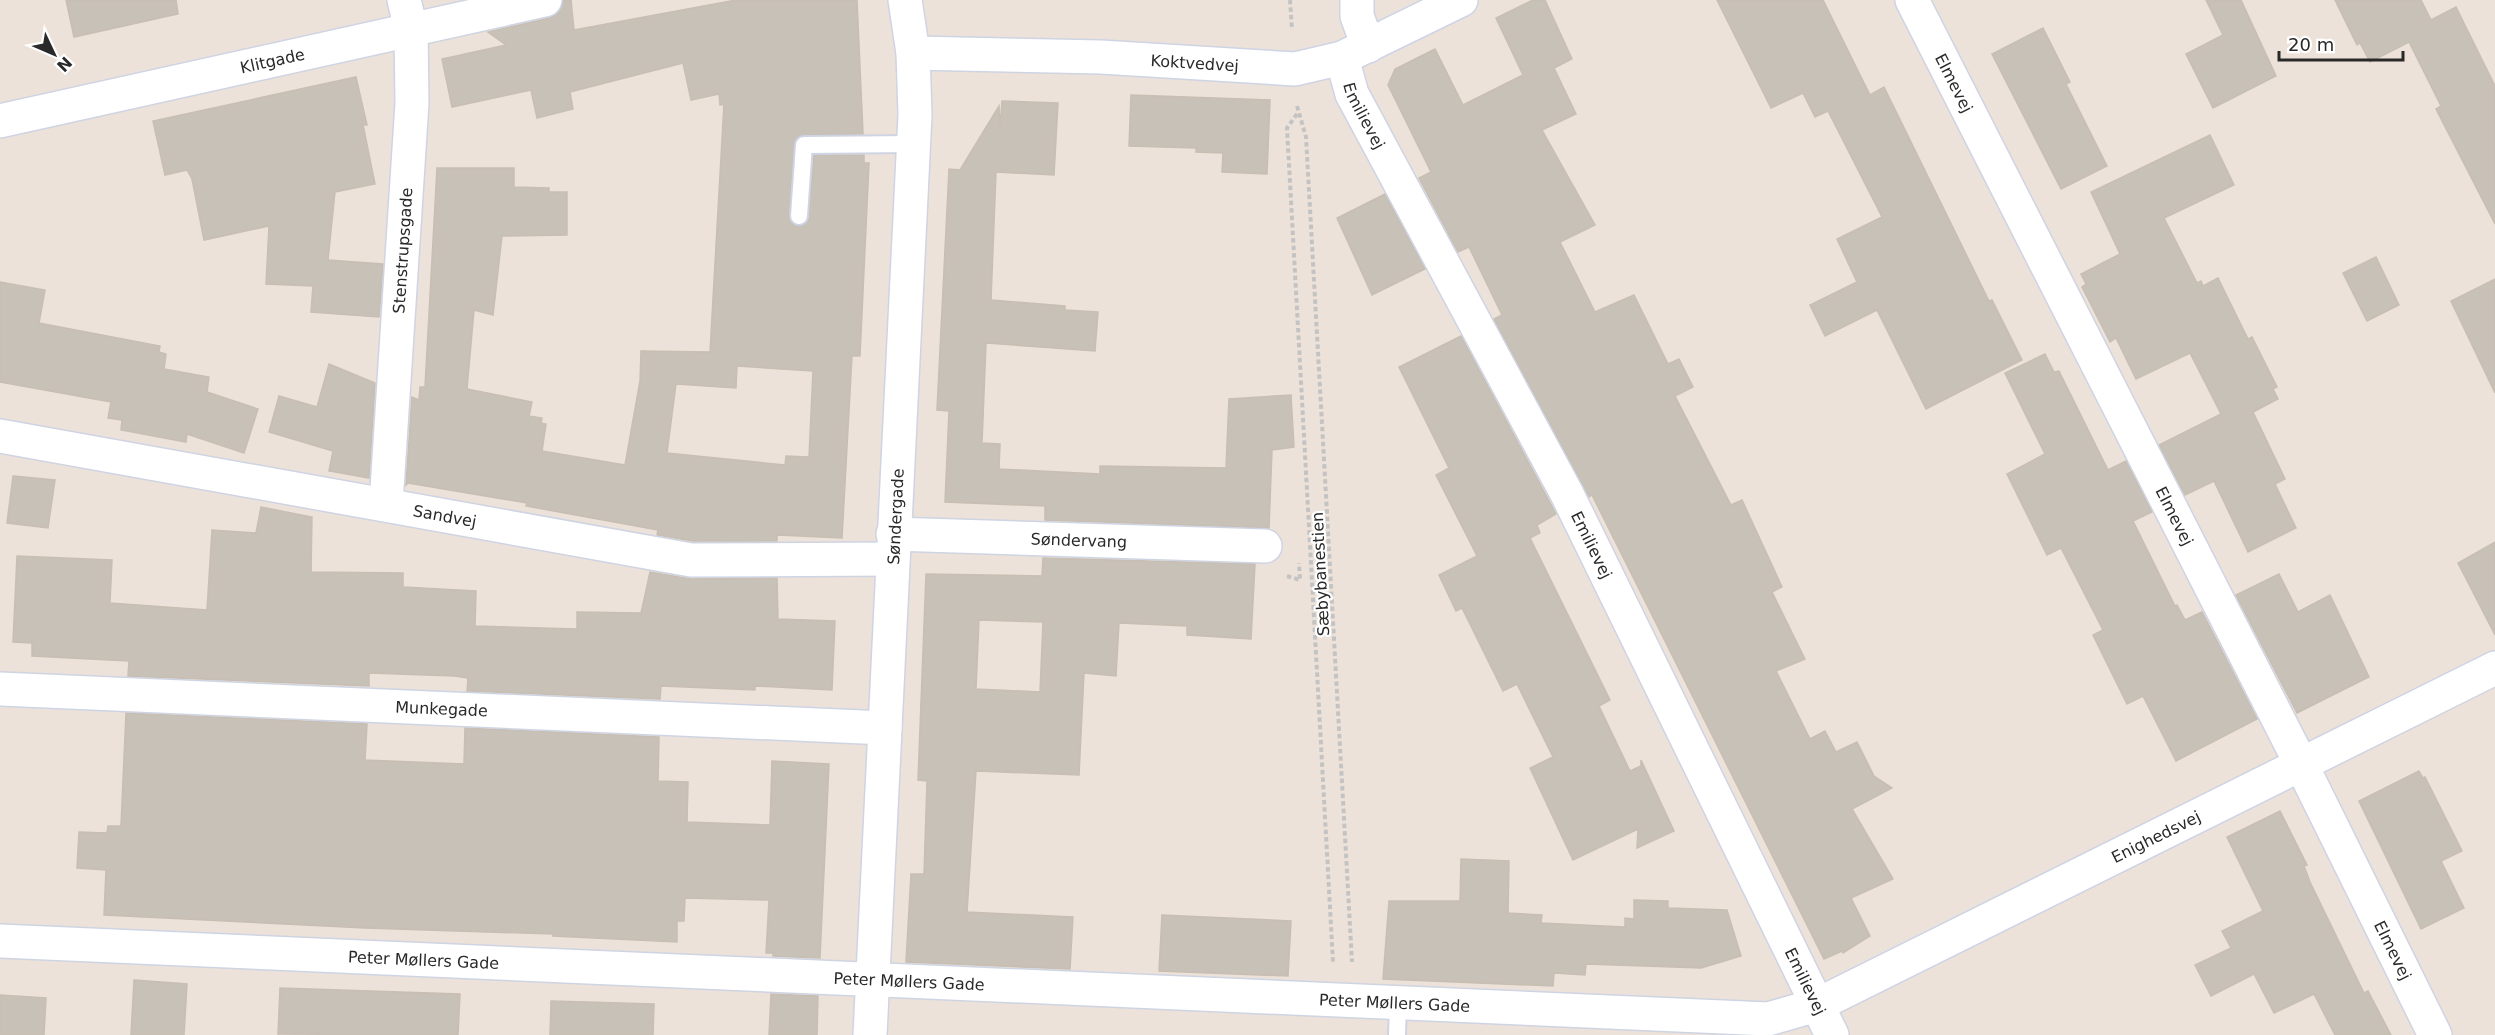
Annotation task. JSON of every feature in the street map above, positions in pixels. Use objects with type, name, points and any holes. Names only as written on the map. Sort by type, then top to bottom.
[{"type":"street","name":"Klitgade","points":[[0,121],[407,14],[545,0]]},
{"type":"street","name":"Søndergade","points":[[870,1035],[914,144],[912,53],[905,0]]},
{"type":"street","name":"Emilievej","points":[[1357,0],[1352,94],[1567,494],[1832,1035]]},
{"type":"street","name":"Koktvedvej","points":[[912,53],[1101,57],[1295,69],[1355,52],[1461,0]]},
{"type":"street","name":"Elmevej","points":[[1912,0],[2301,764],[2435,1035]]},
{"type":"street","name":"Stenstrupsgade","points":[[386,504],[412,103],[407,14]]},
{"type":"street","name":"Sandvej","points":[[0,436],[691,560],[893,547]]},
{"type":"street","name":"Søndervang","points":[[893,547],[1265,546]]},
{"type":"street","name":"Enighedsvej","points":[[1817,1005],[2495,668]]},
{"type":"street","name":"Munkegade","points":[[0,688],[885,728]]},
{"type":"street","name":"Peter Møllers Gade","points":[[0,941],[1345,1002],[1397,1019],[1768,1019],[1817,1005]]},
{"type":"lane","points":[[799,216],[804,145],[914,144]]},
{"type":"path","name":"Sæbybanestien","points":[[1297,114],[1306,137],[1345,1002],[1287,128],[1297,114]]},
{"type":"building","points":[[66,0],[176,0],[178,14],[74,37]]},
{"type":"building","points":[[563,0],[571,0],[574,30],[736,0],[857,0],[863,134],[804,135],[795,139],[789,215],[790,221],[798,226],[808,221],[814,155],[864,155],[864,163],[869,163],[860,356],[852,356],[842,538],[777,535],[777,541],[693,541],[657,535],[658,530],[526,506],[527,503],[408,483],[406,485],[412,397],[419,400],[420,387],[425,387],[437,168],[514,168],[514,187],[549,188],[549,192],[567,192],[567,235],[502,236],[493,315],[474,310],[467,389],[532,402],[529,416],[542,418],[541,423],[546,424],[542,451],[625,465],[640,381],[641,351],[710,352],[724,104],[720,105],[719,94],[691,100],[683,63],[570,92],[573,109],[537,118],[531,90],[452,107],[442,59],[506,45],[488,32],[550,18],[558,13]],"holes":[[[737,366],[813,371],[809,457],[786,456],[785,465],[667,453],[676,384],[736,388]]]},
{"type":"building","points":[[1533,0],[1545,0],[1572,59],[1554,68],[1576,114],[1542,130],[1595,225],[1560,242],[1595,312],[1634,295],[1668,364],[1679,359],[1693,387],[1675,396],[1731,505],[1742,500],[1782,587],[1772,592],[1805,659],[1776,671],[1810,739],[1825,731],[1836,752],[1857,742],[1874,776],[1892,788],[1852,809],[1893,879],[1851,898],[1870,936],[1843,953],[1842,951],[1824,959],[1592,495],[1589,497],[1494,319],[1502,315],[1469,247],[1458,252],[1419,178],[1431,172],[1388,85],[1395,69],[1435,49],[1463,105],[1523,75],[1496,18]]},
{"type":"building","points":[[1717,0],[1823,0],[1870,95],[1884,87],[1989,301],[1992,300],[2022,360],[1926,409],[1877,310],[1825,336],[1810,305],[1857,282],[1837,239],[1882,217],[1828,111],[1815,117],[1803,93],[1771,108]]},
{"type":"building","points":[[2206,0],[2241,0],[2276,76],[2213,108],[2186,54],[2223,35]]},
{"type":"building","points":[[2335,0],[2421,0],[2431,20],[2456,7],[2495,86],[2495,224],[2436,109],[2441,106],[2409,42],[2370,62],[2360,43],[2357,45]]},
{"type":"building","points":[[2043,28],[2070,82],[2066,84],[2107,166],[2061,189],[1992,54]]},
{"type":"building","points":[[356,77],[367,125],[363,125],[375,184],[335,192],[328,260],[383,264],[379,317],[311,312],[313,286],[266,284],[269,226],[204,240],[192,179],[187,170],[165,175],[153,121]]},
{"type":"building","points":[[1131,95],[1270,100],[1267,174],[1222,172],[1223,153],[1196,152],[1196,148],[1129,146]]},
{"type":"building","points":[[1002,101],[1058,103],[1054,175],[996,172],[991,300],[1065,306],[1065,310],[1098,312],[1095,351],[986,343],[982,443],[1000,444],[999,469],[1100,474],[1100,466],[1226,468],[1229,399],[1291,395],[1294,447],[1272,450],[1269,528],[1045,520],[1045,506],[945,502],[949,411],[937,410],[949,169],[960,170],[999,106],[1000,129]]},
{"type":"building","points":[[2210,135],[2234,185],[2164,218],[2197,283],[2201,281],[2203,286],[2218,278],[2248,339],[2252,337],[2277,387],[2273,389],[2278,399],[2253,412],[2285,479],[2275,484],[2296,528],[2248,552],[2214,481],[2185,495],[2159,445],[2221,414],[2190,353],[2136,379],[2116,338],[2110,342],[2082,287],[2086,284],[2081,274],[2120,254],[2091,192]]},
{"type":"building","points":[[1385,194],[1425,269],[1372,295],[1337,218]]},
{"type":"building","points":[[2376,257],[2399,305],[2367,321],[2343,273]]},
{"type":"building","points":[[2495,279],[2495,393],[2451,301]]},
{"type":"building","points":[[0,282],[45,290],[39,323],[160,346],[159,352],[166,354],[164,369],[209,377],[207,392],[258,409],[244,453],[187,434],[186,442],[121,430],[122,420],[108,418],[111,402],[0,382]]},
{"type":"building","points":[[1461,336],[1556,514],[1537,525],[1540,533],[1530,538],[1610,700],[1599,706],[1630,771],[1641,766],[1641,760],[1674,831],[1637,848],[1638,829],[1573,860],[1530,768],[1553,757],[1517,684],[1503,691],[1462,608],[1456,611],[1439,575],[1477,556],[1436,475],[1449,468],[1399,367]]},
{"type":"building","points":[[2045,354],[2054,372],[2059,371],[2108,470],[2126,461],[2152,512],[2133,521],[2175,606],[2177,605],[2185,620],[2202,612],[2257,719],[2176,761],[2143,696],[2127,704],[2093,635],[2103,630],[2061,548],[2047,555],[2007,474],[2045,454],[2005,373]]},
{"type":"building","points":[[329,364],[375,383],[369,478],[329,471],[333,451],[269,432],[279,396],[317,407]]},
{"type":"building","points":[[13,476],[55,480],[48,528],[7,523]]},
{"type":"building","points":[[261,507],[312,517],[311,572],[403,573],[403,587],[476,591],[475,626],[577,629],[577,612],[641,613],[650,572],[691,579],[777,578],[778,619],[835,621],[832,690],[755,686],[755,690],[661,686],[660,699],[467,691],[468,678],[454,676],[369,673],[369,686],[128,676],[129,661],[32,656],[32,643],[13,642],[17,556],[112,560],[110,603],[207,610],[212,530],[256,533]]},
{"type":"building","points":[[2495,542],[2495,635],[2458,563]]},
{"type":"building","points":[[1043,558],[1255,564],[1251,639],[1187,635],[1187,626],[1119,623],[1116,676],[1084,673],[1079,775],[976,771],[967,912],[1073,917],[1070,969],[906,962],[911,874],[924,874],[927,781],[918,780],[926,574],[1042,576]],"holes":[[[979,620],[1043,622],[1040,692],[976,689]]]},
{"type":"building","points":[[2279,574],[2298,612],[2330,595],[2369,677],[2297,713],[2236,595]]},
{"type":"building","points":[[126,713],[367,724],[365,760],[464,764],[465,728],[659,737],[658,781],[688,782],[687,822],[770,825],[772,761],[829,764],[820,958],[773,956],[773,953],[766,953],[769,900],[685,898],[684,921],[677,921],[677,942],[553,936],[553,934],[365,928],[104,915],[106,870],[77,868],[79,832],[107,833],[108,826],[121,826]]},
{"type":"building","points":[[2419,771],[2423,778],[2425,777],[2462,851],[2441,861],[2464,908],[2421,929],[2359,801]]},
{"type":"building","points":[[2280,811],[2307,865],[2304,866],[2310,882],[2364,993],[2368,991],[2391,1035],[2335,1035],[2314,994],[2274,1013],[2254,974],[2211,996],[2195,965],[2231,948],[2222,931],[2263,911],[2227,837]]},
{"type":"building","points":[[1461,859],[1509,861],[1508,913],[1542,915],[1541,923],[1625,927],[1625,918],[1634,919],[1634,900],[1668,901],[1668,908],[1727,910],[1741,956],[1701,968],[1586,964],[1585,975],[1554,973],[1553,986],[1383,979],[1389,901],[1460,901]]},
{"type":"building","points":[[1162,915],[1291,921],[1288,976],[1159,971]]},
{"type":"building","points":[[134,980],[187,984],[184,1035],[131,1035]]},
{"type":"building","points":[[280,988],[460,994],[458,1035],[278,1034]]},
{"type":"building","points":[[771,994],[818,996],[817,1035],[769,1035]]},
{"type":"building","points":[[0,995],[46,998],[44,1035],[0,1035]]},
{"type":"building","points":[[551,1001],[654,1004],[653,1035],[550,1035]]}]
